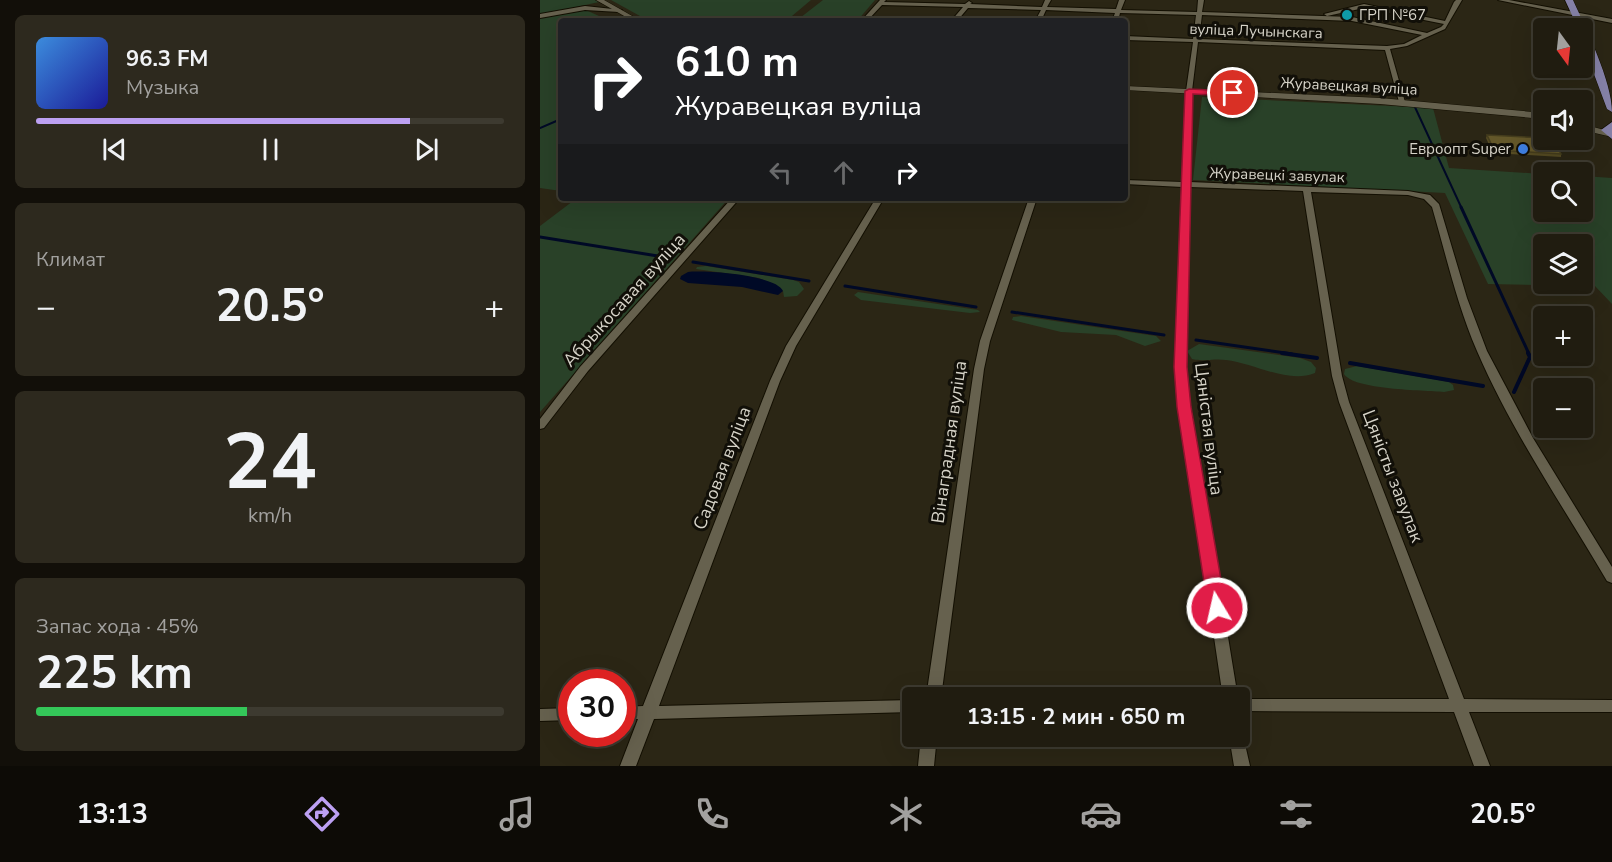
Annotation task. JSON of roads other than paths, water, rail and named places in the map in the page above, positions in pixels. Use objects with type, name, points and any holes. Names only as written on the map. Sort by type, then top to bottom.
[{"type":"main road","points":[[1569,0],[1578,18]]},
{"type":"main road","points":[[1593,55],[1609,92],[1612,109]]},
{"type":"street","points":[[599,0],[633,18]]},
{"type":"street","points":[[956,18],[972,0]]},
{"type":"street","points":[[1040,18],[1048,0]]},
{"type":"street","points":[[1116,18],[1122,0]]},
{"type":"street","name":"Цяністая вуліца","points":[[1201,0],[1189,91],[1181,380],[1229,687]]},
{"type":"street","points":[[1315,17],[1360,6],[1447,22],[1450,11],[1459,0]]},
{"type":"street","points":[[1501,0],[1612,21]]},
{"type":"street","points":[[867,18],[882,1],[966,6],[1315,17],[1362,20],[1428,35]]},
{"type":"street","points":[[540,16],[585,8],[619,10]]},
{"type":"street","name":"вуліца Лучынскага","points":[[1128,38],[1387,48],[1402,46],[1428,35],[1443,28],[1447,22]]},
{"type":"street","points":[[1387,48],[1402,102]]},
{"type":"street","name":"Журавецкая вуліца","points":[[1128,88],[1402,102],[1533,117]]},
{"type":"street","points":[[1593,125],[1612,130]]},
{"type":"street","points":[[1593,128],[1612,130]]},
{"type":"street","name":"Журавецкі завулак","points":[[1128,182],[1414,194],[1427,197],[1435,204],[1475,332],[1486,359],[1531,444],[1612,578]]},
{"type":"street","name":"Цяністы завулак","points":[[1307,190],[1342,395],[1482,766]]},
{"type":"street","name":"Абрыкосавая вуліца","points":[[540,426],[577,377],[733,201]]},
{"type":"street","name":"Садовая вуліца","points":[[628,766],[774,381],[815,304],[878,201]]},
{"type":"street","name":"Вінаградная вуліца","points":[[935,687],[979,369],[985,341],[1032,201]]},
{"type":"street","points":[[1250,705],[1612,706]]},
{"type":"street","points":[[636,712],[902,706]]},
{"type":"street","points":[[540,715],[558,714]]},
{"type":"street","points":[[926,766],[927,747]]},
{"type":"street","points":[[1239,747],[1242,766]]},
{"type":"water","points":[[688,272],[754,277],[768,281],[783,291],[778,295],[742,287],[688,283],[680,279]]},
{"type":"waterway","points":[[1414,105],[1462,209]]},
{"type":"waterway","points":[[540,128],[558,120]]},
{"type":"waterway","points":[[1461,207],[1529,354]]},
{"type":"waterway","points":[[540,237],[664,257]]},
{"type":"waterway","points":[[693,262],[809,281]]},
{"type":"waterway","points":[[845,286],[976,307]]},
{"type":"waterway","points":[[1012,312],[1164,335]]},
{"type":"waterway","points":[[1196,340],[1292,354]]},
{"type":"waterway","points":[[1282,353],[1317,358]]},
{"type":"waterway","points":[[1514,392],[1530,357],[1528,353]]},
{"type":"waterway","points":[[1350,363],[1483,386]]},
{"type":"place","name":"ГРП №67","points":[[1347,15]]},
{"type":"place","name":"Евроопт Super","points":[[1523,149]]}]
